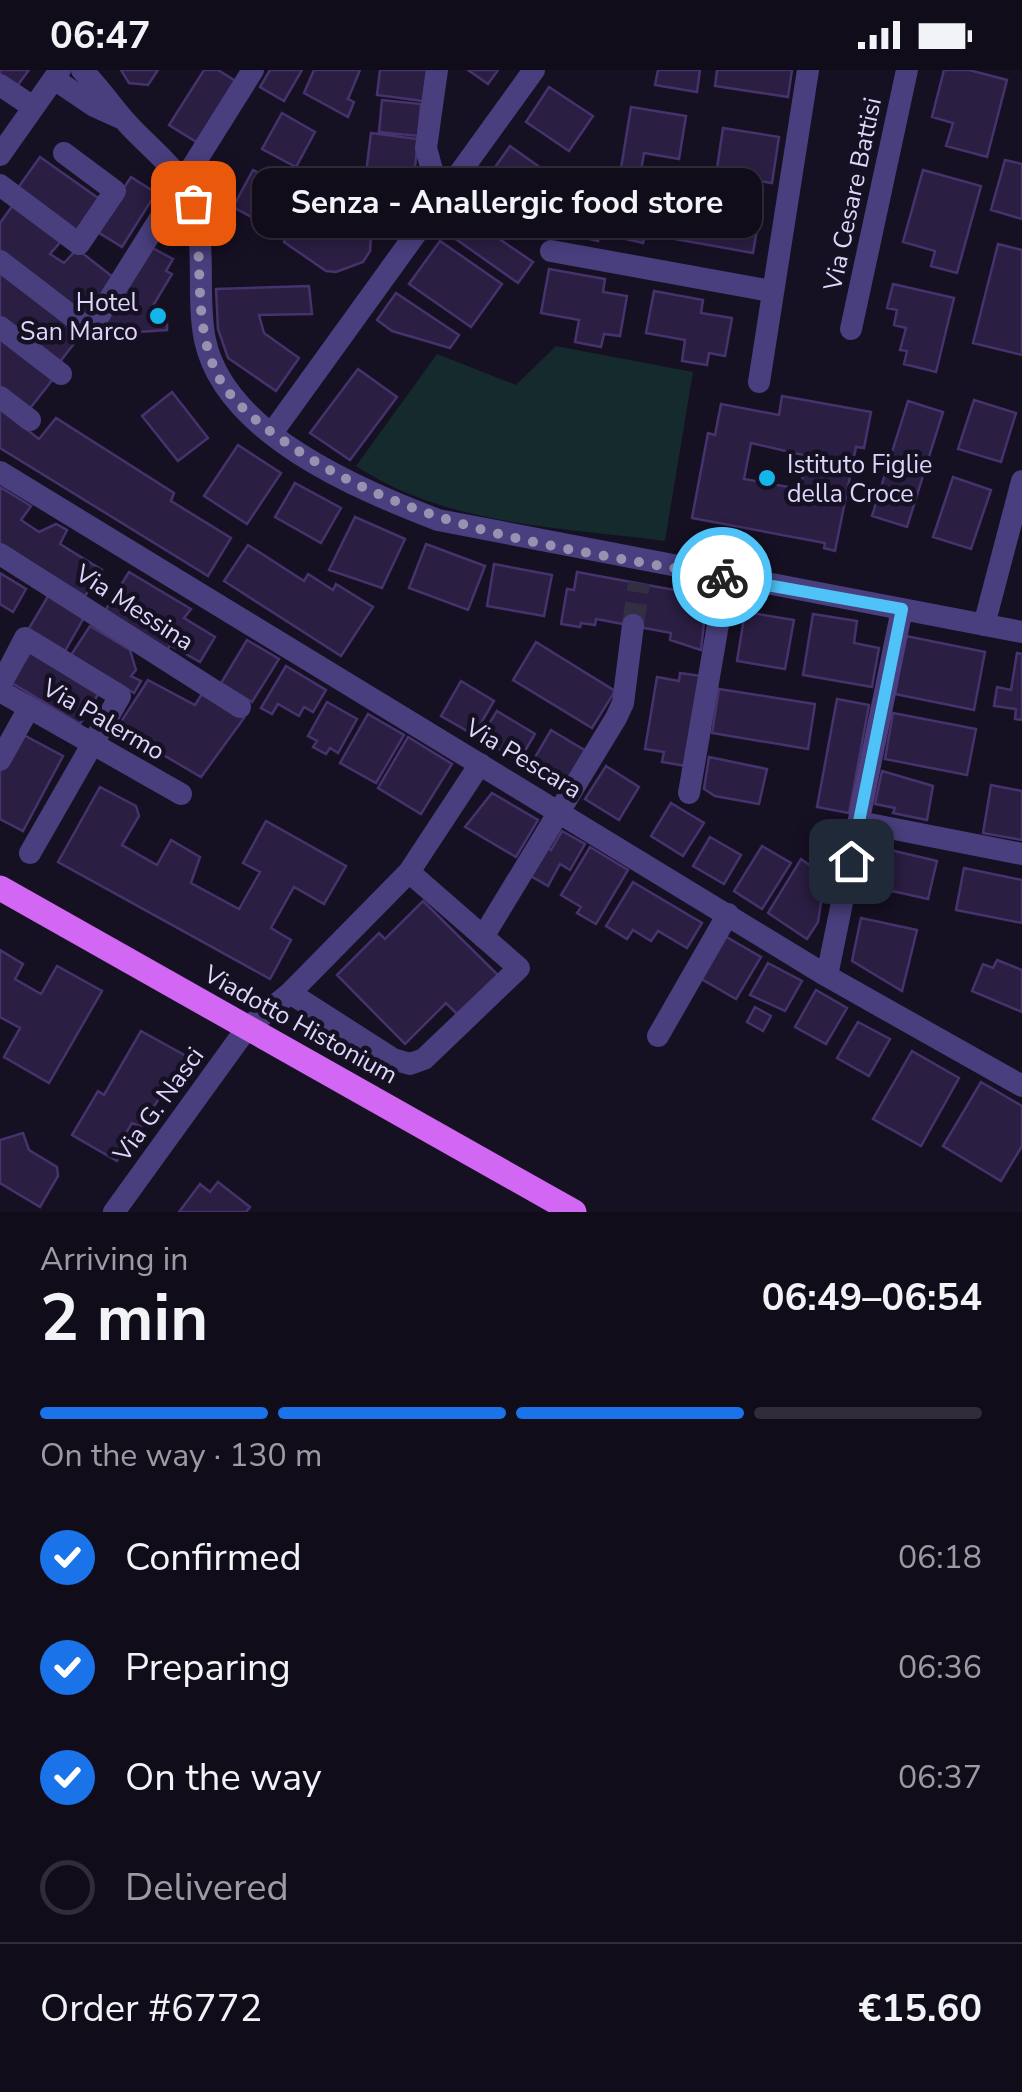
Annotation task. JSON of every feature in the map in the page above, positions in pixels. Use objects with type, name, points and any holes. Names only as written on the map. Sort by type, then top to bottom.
[{"type":"main road","name":"Viadotto Histonium","points":[[0,888],[574,1212]]},
{"type":"street","points":[[82,70],[182,180],[196,220],[206,342],[216,373],[272,433],[364,492],[438,520],[640,572],[726,578],[1022,632]]},
{"type":"street","points":[[0,261],[90,330],[253,70]]},
{"type":"street","points":[[437,70],[426,148],[440,196]]},
{"type":"street","points":[[272,433],[534,70]]},
{"type":"street","points":[[758,382],[808,70]]},
{"type":"street","name":"Via Cesare Battisi","points":[[851,329],[907,70]]},
{"type":"street","points":[[0,155],[57,75],[94,106],[122,118]]},
{"type":"street","points":[[0,85],[33,107]]},
{"type":"street","points":[[0,185],[80,244],[116,191],[64,154]]},
{"type":"street","points":[[551,250],[771,290]]},
{"type":"street","points":[[0,327],[61,374]]},
{"type":"street","points":[[0,397],[30,420]]},
{"type":"street","name":"Via Pescara","points":[[0,472],[826,976],[1022,1086]]},
{"type":"street","points":[[984,625],[1022,481]]},
{"type":"street","name":"Via Messina","points":[[0,554],[240,708]]},
{"type":"street","points":[[690,793],[726,578]]},
{"type":"street","points":[[826,976],[902,609]]},
{"type":"street","points":[[483,937],[562,812],[623,703],[633,626]]},
{"type":"street","points":[[0,688],[25,638],[120,696],[30,852]]},
{"type":"street","name":"Via Palermo","points":[[0,688],[181,794]]},
{"type":"street","points":[[0,760],[29,708]]},
{"type":"street","name":"Via G. Nasci","points":[[114,1212],[246,1028],[290,992],[410,872],[480,764]]},
{"type":"street","points":[[860,822],[1022,854]]},
{"type":"street","points":[[290,992],[393,1059],[410,1064],[424,1059],[519,968],[410,872]]},
{"type":"street","points":[[658,1036],[728,914]]},
{"type":"green space","points":[[556,346],[693,372],[665,541],[545,527],[466,512],[391,486],[356,466],[437,354],[516,385]]},
{"type":"building","points":[[0,70],[29,70],[17,86],[0,75]]},
{"type":"building","points":[[121,70],[158,70],[148,85],[129,83]]},
{"type":"building","points":[[204,70],[218,70],[237,82],[198,143],[169,125]]},
{"type":"building","points":[[270,70],[302,70],[284,101],[260,87]]},
{"type":"building","points":[[314,70],[360,70],[348,99],[354,102],[348,117],[304,93]]},
{"type":"building","points":[[380,70],[427,70],[423,101],[377,95]]},
{"type":"building","points":[[468,70],[498,70],[488,84]]},
{"type":"building","points":[[658,70],[700,70],[697,92],[655,85]]},
{"type":"building","points":[[717,70],[792,70],[788,97],[715,86]]},
{"type":"building","points":[[944,70],[969,70],[1007,80],[987,157],[946,146],[953,123],[932,117]]},
{"type":"building","points":[[549,87],[593,116],[569,151],[526,122]]},
{"type":"building","points":[[382,100],[421,104],[418,136],[379,132]]},
{"type":"building","points":[[631,107],[686,116],[679,159],[644,153],[641,171],[621,168]]},
{"type":"building","points":[[282,113],[315,132],[296,167],[262,149]]},
{"type":"building","points":[[723,128],[779,137],[772,183],[716,175]]},
{"type":"building","points":[[371,133],[418,139],[413,186],[365,181]]},
{"type":"building","points":[[510,146],[548,173],[533,194],[527,189],[520,199],[488,177]]},
{"type":"building","points":[[40,157],[101,200],[75,236],[15,192]]},
{"type":"building","points":[[1005,160],[1022,164],[1022,219],[991,210]]},
{"type":"building","points":[[253,170],[286,188],[266,225],[233,207]]},
{"type":"building","points":[[923,170],[981,186],[957,273],[931,266],[935,251],[903,242]]},
{"type":"building","points":[[131,177],[156,193],[122,247],[96,231]]},
{"type":"building","points":[[573,177],[653,194],[643,243],[600,233],[598,241],[561,232]]},
{"type":"building","points":[[327,188],[360,212],[362,209],[372,222],[370,251],[363,262],[336,272],[326,271],[284,242],[292,226],[302,230]]},
{"type":"building","points":[[484,188],[514,208],[495,236],[533,262],[518,283],[450,235]]},
{"type":"building","points":[[682,198],[760,212],[753,253],[675,239]]},
{"type":"building","points":[[16,201],[65,237],[50,254],[64,263],[77,249],[118,281],[91,323],[0,251],[0,223]]},
{"type":"building","points":[[440,241],[502,284],[471,327],[409,284]]},
{"type":"building","points":[[998,244],[1022,250],[1022,355],[973,343]]},
{"type":"building","points":[[147,245],[173,259],[166,271],[172,274],[154,304],[167,312],[167,330],[109,334],[98,328]]},
{"type":"building","points":[[0,266],[83,332],[59,363],[0,317]]},
{"type":"building","points":[[549,269],[605,279],[603,292],[627,296],[620,336],[604,334],[601,347],[575,342],[579,320],[541,313]]},
{"type":"building","points":[[893,284],[954,298],[936,372],[904,364],[907,351],[900,350],[906,328],[894,325],[897,310],[887,308]]},
{"type":"building","points":[[309,286],[312,314],[259,315],[264,333],[299,358],[276,391],[228,358],[218,329],[216,289]]},
{"type":"building","points":[[654,291],[703,300],[701,313],[732,318],[725,356],[709,353],[707,365],[682,361],[685,340],[646,333]]},
{"type":"building","points":[[396,293],[459,335],[450,348],[392,331],[377,320]]},
{"type":"building","points":[[0,338],[53,379],[28,411],[0,390]]},
{"type":"building","points":[[358,369],[397,397],[350,460],[310,433]]},
{"type":"building","points":[[172,392],[208,438],[178,461],[142,416]]},
{"type":"building","points":[[782,396],[871,412],[864,448],[856,447],[835,551],[824,548],[825,543],[692,518],[708,433],[715,435],[721,404],[779,415]],"holes":[[[751,443],[807,456],[800,489],[744,479]]]},
{"type":"building","points":[[974,400],[1016,413],[1001,462],[958,449]]},
{"type":"building","points":[[908,401],[943,412],[907,527],[872,516]]},
{"type":"building","points":[[0,409],[39,439],[56,418],[174,493],[171,501],[231,538],[208,576],[0,448]]},
{"type":"building","points":[[238,445],[281,473],[247,524],[204,496]]},
{"type":"building","points":[[953,477],[991,490],[971,549],[933,537]]},
{"type":"building","points":[[295,483],[341,508],[321,543],[275,517]]},
{"type":"building","points":[[0,487],[31,506],[21,520],[39,532],[56,524],[67,530],[60,544],[102,570],[85,596],[0,544]]},
{"type":"building","points":[[355,517],[405,539],[382,588],[329,570]]},
{"type":"building","points":[[426,544],[485,566],[468,610],[409,588]]},
{"type":"building","points":[[248,545],[304,581],[308,574],[333,590],[336,584],[373,607],[341,656],[224,581]]},
{"type":"building","points":[[494,564],[552,575],[544,616],[487,606]]},
{"type":"building","points":[[129,572],[191,609],[184,618],[215,637],[200,662],[170,645],[166,653],[103,614]]},
{"type":"building","points":[[577,572],[707,596],[701,650],[670,640],[671,633],[596,619],[595,625],[561,624],[567,589],[574,590]]},
{"type":"building","points":[[0,573],[26,589],[13,612],[0,604]]},
{"type":"building","points":[[50,593],[86,614],[65,651],[28,630]]},
{"type":"building","points":[[745,612],[794,620],[785,669],[737,661]]},
{"type":"building","points":[[813,614],[857,621],[854,643],[879,648],[872,687],[803,675]]},
{"type":"building","points":[[90,626],[130,650],[136,670],[131,676],[141,681],[134,693],[71,655]]},
{"type":"building","points":[[906,636],[985,652],[974,710],[895,694]]},
{"type":"building","points":[[247,640],[279,659],[252,702],[221,683]]},
{"type":"building","points":[[536,642],[615,691],[592,728],[513,680]]},
{"type":"building","points":[[31,651],[99,693],[80,724],[12,683]]},
{"type":"building","points":[[1017,653],[1022,654],[1022,720],[1015,719],[1016,709],[994,706],[997,687],[1011,690]]},
{"type":"building","points":[[286,666],[326,690],[313,712],[304,707],[299,716],[278,704],[272,714],[261,708]]},
{"type":"building","points":[[680,673],[701,676],[686,766],[662,762],[664,752],[645,749],[657,677],[679,681]]},
{"type":"building","points":[[148,680],[195,705],[202,694],[244,718],[201,777],[117,728]]},
{"type":"building","points":[[461,681],[494,701],[474,735],[441,716]]},
{"type":"building","points":[[719,689],[815,704],[808,749],[712,733]]},
{"type":"building","points":[[837,699],[869,705],[849,813],[817,807]]},
{"type":"building","points":[[327,702],[357,719],[338,753],[330,748],[326,754],[313,747],[317,741],[308,736]]},
{"type":"building","points":[[497,711],[535,734],[519,761],[480,738]]},
{"type":"building","points":[[893,713],[976,729],[967,775],[885,759]]},
{"type":"building","points":[[368,714],[404,735],[376,783],[340,763]]},
{"type":"building","points":[[551,730],[586,751],[561,791],[527,771]]},
{"type":"building","points":[[20,733],[63,756],[23,831],[0,819],[0,770]]},
{"type":"building","points":[[408,737],[452,764],[421,814],[378,788]]},
{"type":"building","points":[[709,757],[767,769],[759,804],[715,796],[704,789]]},
{"type":"building","points":[[606,766],[639,787],[619,820],[585,799]]},
{"type":"building","points":[[882,771],[933,786],[927,820],[893,813],[895,808],[875,804]]},
{"type":"building","points":[[991,785],[1022,791],[1022,840],[983,833]]},
{"type":"building","points":[[100,787],[136,806],[139,816],[122,845],[157,865],[171,840],[200,857],[191,883],[239,909],[260,872],[243,863],[266,821],[346,866],[324,904],[294,887],[271,928],[291,940],[270,979],[58,862]]},
{"type":"building","points":[[492,793],[538,820],[516,857],[465,827]]},
{"type":"building","points":[[671,803],[704,823],[683,856],[651,836]]},
{"type":"building","points":[[562,831],[585,844],[570,870],[560,864],[548,886],[529,875],[546,847],[551,850]]},
{"type":"building","points":[[710,837],[741,855],[724,884],[693,866]]},
{"type":"building","points":[[762,846],[791,863],[762,909],[734,891]]},
{"type":"building","points":[[873,846],[937,861],[928,899],[865,885]]},
{"type":"building","points":[[590,847],[628,870],[596,924],[577,913],[581,907],[561,895]]},
{"type":"building","points":[[801,859],[825,876],[818,922],[807,939],[768,913]]},
{"type":"building","points":[[964,868],[1022,880],[1022,923],[956,910]]},
{"type":"building","points":[[633,882],[702,923],[687,948],[658,931],[651,941],[633,930],[627,939],[606,926]]},
{"type":"building","points":[[423,901],[499,976],[459,1016],[446,1003],[405,1044],[337,975],[379,933],[385,939]]},
{"type":"building","points":[[861,918],[917,930],[902,991],[852,961]]},
{"type":"building","points":[[723,935],[761,957],[736,999],[698,977]]},
{"type":"building","points":[[0,950],[23,964],[15,979],[41,994],[57,966],[102,991],[49,1083],[4,1057],[20,1028],[0,1017]]},
{"type":"building","points":[[997,960],[1022,970],[1022,1012],[972,991],[983,964],[993,968]]},
{"type":"building","points":[[768,963],[802,981],[785,1011],[750,995]]},
{"type":"building","points":[[816,990],[847,1008],[826,1044],[795,1027]]},
{"type":"building","points":[[755,1007],[771,1016],[763,1031],[747,1022]]},
{"type":"building","points":[[858,1022],[890,1039],[869,1076],[837,1058]]},
{"type":"building","points":[[141,1031],[186,1056],[141,1127],[132,1123],[125,1135],[130,1138],[117,1161],[72,1135],[98,1091],[104,1095]]},
{"type":"building","points":[[912,1051],[959,1078],[921,1146],[873,1119]]},
{"type":"building","points":[[981,1082],[1022,1106],[1022,1146],[1001,1181],[943,1146]]},
{"type":"building","points":[[23,1133],[29,1150],[57,1167],[58,1176],[40,1207],[0,1183],[0,1140]]},
{"type":"building","points":[[218,1182],[250,1207],[246,1212],[179,1212],[200,1184],[210,1192]]},
{"type":"tunnel","points":[[633,625],[639,583]]},
{"type":"way so far","points":[[193,203],[206,342],[216,373],[224,386],[272,433],[364,492],[438,520],[722,577]]},
{"type":"place","name":"Senza - Anallergic food store","points":[[193,203]]},
{"type":"place","name":"Hotel San Marco","points":[[158,316]]},
{"type":"place","name":"Istituto Figlie della Croce","points":[[767,478]]},
{"type":"route","points":[[722,577],[902,609],[851,861]]}]
